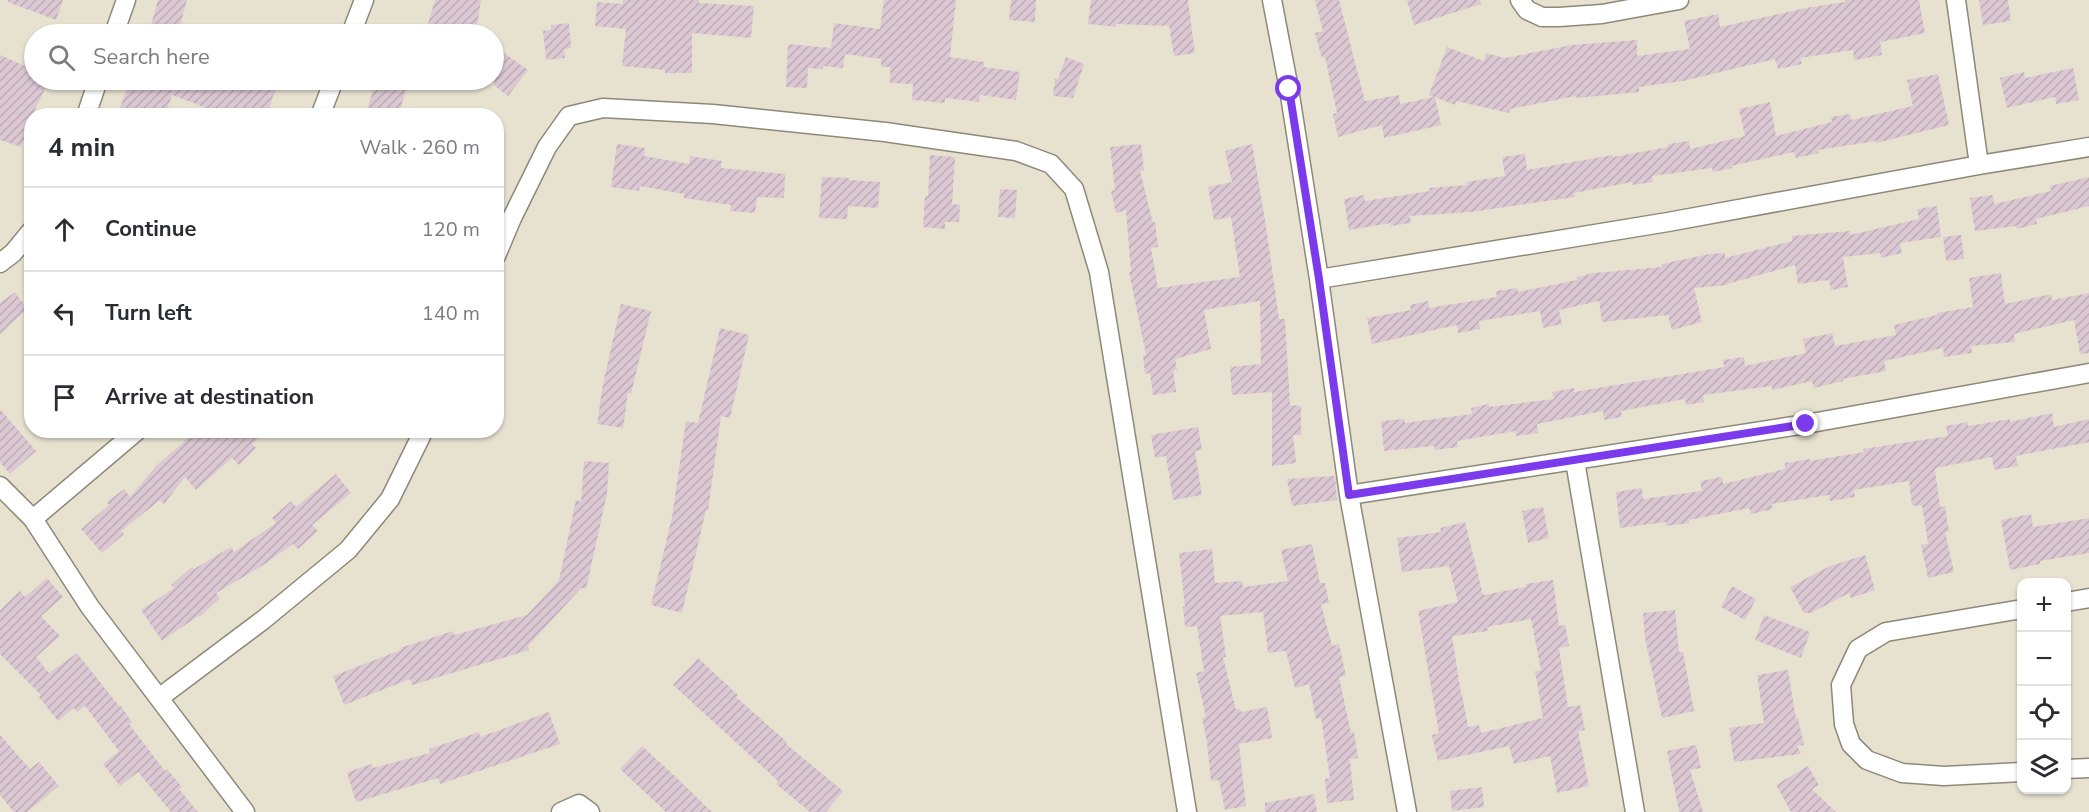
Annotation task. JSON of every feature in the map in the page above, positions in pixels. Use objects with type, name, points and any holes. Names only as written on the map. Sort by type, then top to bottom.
[{"type":"street","points":[[118,24],[126,0]]},
{"type":"street","points":[[355,24],[364,0]]},
{"type":"street","points":[[1272,0],[1289,89],[1319,279],[1349,495],[1407,812]]},
{"type":"street","points":[[1520,0],[1527,10],[1542,17],[1559,17],[1602,14],[1679,0]]},
{"type":"street","points":[[1956,0],[1979,165]]},
{"type":"street","points":[[89,108],[95,90]]},
{"type":"street","points":[[323,108],[330,90]]},
{"type":"street","points":[[504,237],[547,147],[569,116],[603,108],[713,114],[885,132],[1016,151],[1051,164],[1074,189],[1099,272],[1187,812]]},
{"type":"street","points":[[1319,279],[1668,222],[2089,147]]},
{"type":"street","points":[[0,263],[24,239]]},
{"type":"street","points":[[1349,495],[1806,424],[2089,373]]},
{"type":"street","points":[[33,519],[128,438]]},
{"type":"street","points":[[159,698],[263,620],[348,550],[390,499],[420,438]]},
{"type":"street","points":[[1575,461],[1635,812]]},
{"type":"street","points":[[0,486],[33,519],[90,607],[245,812]]},
{"type":"street","points":[[2071,601],[2089,598]]},
{"type":"street","points":[[2017,610],[1886,632],[1858,649],[1840,684],[1844,724],[1851,744],[1867,760],[1902,773],[1944,776],[2017,772]]},
{"type":"street","points":[[2071,770],[2089,768]]},
{"type":"street","points":[[561,812],[579,804],[590,812]]},
{"type":"building","points":[[8,0],[63,0],[56,20],[8,2]]},
{"type":"building","points":[[158,0],[187,0],[180,24],[151,24]]},
{"type":"building","points":[[435,0],[481,0],[477,24],[428,24]]},
{"type":"building","points":[[623,0],[699,0],[699,3],[754,6],[751,38],[692,33],[692,73],[665,73],[665,70],[622,66],[626,29],[595,26],[597,2],[623,4]]},
{"type":"building","points":[[884,0],[956,0],[950,57],[984,62],[984,67],[1020,72],[1016,100],[980,95],[979,102],[945,98],[945,103],[912,100],[913,84],[890,83],[890,67],[881,67],[881,59],[845,54],[843,68],[823,66],[823,69],[808,68],[807,88],[786,87],[788,44],[831,48],[834,23],[880,29]]},
{"type":"building","points":[[1011,0],[1036,0],[1035,22],[1009,20]]},
{"type":"building","points":[[1091,0],[1188,0],[1195,53],[1174,56],[1169,26],[1116,24],[1116,27],[1088,24]]},
{"type":"building","points":[[1315,0],[1339,0],[1365,101],[1399,95],[1400,104],[1434,97],[1429,95],[1447,47],[1484,61],[1486,53],[1505,58],[1572,45],[1637,40],[1637,56],[1690,49],[1684,21],[1718,14],[1720,27],[1845,2],[1845,0],[1919,0],[1925,33],[1880,42],[1882,55],[1854,60],[1853,50],[1800,58],[1802,64],[1778,69],[1775,59],[1683,81],[1639,87],[1639,92],[1577,98],[1576,96],[1510,109],[1509,113],[1456,101],[1455,105],[1435,97],[1441,125],[1384,138],[1382,125],[1338,137],[1333,114],[1337,113],[1325,57],[1322,58],[1315,33],[1323,31]]},
{"type":"building","points":[[1407,0],[1480,0],[1481,4],[1414,25]]},
{"type":"building","points":[[1979,0],[2008,0],[2011,21],[1983,25]]},
{"type":"building","points":[[569,23],[571,48],[564,49],[565,58],[546,60],[543,31],[551,30],[551,25]]},
{"type":"building","points":[[504,53],[528,70],[508,96],[500,90],[504,90]]},
{"type":"building","points":[[0,55],[24,66],[24,90],[44,90],[36,108],[24,108],[24,139],[21,147],[0,140]]},
{"type":"building","points":[[1066,57],[1084,64],[1073,98],[1053,96],[1055,79],[1058,79]]},
{"type":"building","points":[[2073,68],[2079,100],[2056,104],[2055,97],[2007,108],[2000,78],[2024,72],[2025,78]]},
{"type":"building","points":[[1938,74],[1949,125],[1876,143],[1876,141],[1818,150],[1819,153],[1796,158],[1794,152],[1713,172],[1712,168],[1652,176],[1653,182],[1633,185],[1632,182],[1574,193],[1575,197],[1471,212],[1410,216],[1411,223],[1391,226],[1391,223],[1349,230],[1344,199],[1364,195],[1365,201],[1430,191],[1429,188],[1467,185],[1466,182],[1505,176],[1502,157],[1525,154],[1527,170],[1613,155],[1613,157],[1689,141],[1690,149],[1745,136],[1739,109],[1770,102],[1776,136],[1832,122],[1831,117],[1850,114],[1851,120],[1913,106],[1907,80]]},
{"type":"building","points":[[126,90],[276,90],[269,108],[207,108],[172,95],[168,108],[120,108]]},
{"type":"building","points":[[373,90],[406,90],[400,108],[368,107]]},
{"type":"building","points":[[617,144],[645,148],[644,156],[689,164],[690,156],[722,161],[721,168],[785,174],[784,198],[757,197],[755,213],[730,211],[731,205],[684,198],[684,194],[640,186],[639,191],[611,187]]},
{"type":"building","points":[[1141,144],[1144,170],[1140,171],[1153,223],[1155,222],[1158,247],[1151,248],[1158,288],[1240,277],[1231,217],[1214,220],[1208,187],[1232,182],[1225,151],[1252,144],[1279,319],[1285,319],[1290,405],[1301,406],[1301,435],[1293,435],[1296,463],[1272,466],[1272,392],[1232,395],[1230,367],[1261,364],[1260,301],[1204,310],[1211,349],[1175,359],[1177,370],[1173,370],[1176,392],[1153,395],[1150,373],[1145,374],[1143,355],[1146,355],[1129,272],[1131,272],[1126,210],[1116,213],[1111,191],[1115,190],[1110,147]]},
{"type":"building","points":[[930,155],[955,157],[952,204],[960,205],[959,222],[945,222],[945,229],[923,227],[925,196],[928,196]]},
{"type":"building","points":[[822,177],[880,182],[878,208],[848,206],[847,219],[819,218]]},
{"type":"building","points":[[2089,177],[2089,206],[2036,219],[2037,224],[2017,229],[2016,226],[1975,231],[1970,198],[1993,195],[1994,204],[2051,191],[2050,186]]},
{"type":"building","points":[[1000,189],[1017,190],[1015,218],[998,217]]},
{"type":"building","points":[[1937,206],[1941,237],[1900,243],[1902,253],[1881,258],[1880,253],[1843,257],[1848,287],[1831,290],[1829,280],[1798,284],[1795,265],[1728,285],[1694,288],[1702,322],[1672,330],[1668,315],[1602,322],[1599,301],[1559,310],[1562,324],[1543,328],[1540,311],[1479,321],[1480,329],[1458,333],[1457,325],[1372,344],[1367,318],[1411,310],[1410,305],[1428,301],[1429,308],[1497,297],[1496,291],[1517,288],[1518,292],[1577,280],[1577,277],[1594,273],[1662,267],[1662,264],[1709,254],[1725,253],[1725,258],[1792,241],[1792,236],[1850,231],[1850,235],[1919,219],[1917,209]]},
{"type":"building","points":[[1961,235],[1964,259],[1946,261],[1943,237]]},
{"type":"building","points":[[2001,273],[2005,304],[2051,294],[2052,300],[2089,293],[2089,353],[2080,354],[2074,320],[2014,334],[2015,342],[1971,346],[1972,353],[1944,357],[1943,348],[1884,361],[1886,371],[1843,379],[1843,381],[1814,388],[1812,381],[1772,390],[1772,386],[1703,395],[1704,402],[1686,405],[1685,399],[1621,411],[1622,417],[1604,420],[1603,411],[1537,424],[1538,433],[1516,436],[1515,431],[1457,441],[1458,447],[1435,450],[1434,446],[1384,451],[1381,421],[1404,419],[1405,423],[1472,414],[1471,408],[1489,404],[1489,407],[1554,399],[1552,392],[1574,388],[1574,392],[1724,367],[1723,360],[1744,357],[1745,366],[1806,353],[1803,339],[1832,333],[1835,346],[1896,335],[1894,325],[1937,315],[1937,313],[1973,307],[1969,278]]},
{"type":"building","points":[[15,292],[24,305],[24,312],[0,334],[0,303]]},
{"type":"building","points":[[621,304],[651,311],[631,394],[628,393],[623,428],[597,424],[603,384]]},
{"type":"building","points":[[720,328],[749,335],[730,418],[721,416],[708,511],[706,510],[682,613],[651,605],[672,517],[686,421],[698,423]]},
{"type":"building","points":[[0,409],[36,451],[10,474],[0,462]]},
{"type":"building","points":[[2052,413],[2054,427],[2089,419],[2089,442],[2016,456],[2018,466],[1994,470],[1992,457],[1936,468],[1940,507],[1945,506],[1949,532],[1945,532],[1954,572],[1928,578],[1921,545],[1928,544],[1922,505],[1912,506],[1909,481],[1854,490],[1855,497],[1830,501],[1829,495],[1771,504],[1773,509],[1751,514],[1749,508],[1689,520],[1689,523],[1666,526],[1666,522],[1620,528],[1616,492],[1642,488],[1643,499],[1702,491],[1700,481],[1722,477],[1723,484],[1785,469],[1785,463],[1810,459],[1810,461],[1864,452],[1863,449],[1948,436],[1946,426],[1968,422],[1968,426],[2010,419],[2010,422]]},
{"type":"building","points":[[1198,427],[1202,450],[1195,451],[1202,495],[1173,500],[1166,456],[1155,458],[1151,435]]},
{"type":"building","points":[[188,438],[259,438],[252,444],[256,448],[239,465],[232,458],[196,490],[185,477],[164,504],[160,500],[121,531],[124,534],[102,553],[81,529],[109,505],[107,502],[124,489],[130,497],[156,466]]},
{"type":"building","points":[[584,461],[609,463],[607,494],[586,589],[581,588],[528,646],[529,650],[412,685],[410,679],[344,705],[333,676],[401,650],[400,648],[453,631],[454,635],[527,615],[559,580],[576,500],[581,502]]},
{"type":"building","points":[[336,474],[351,493],[312,525],[318,531],[298,549],[293,544],[262,566],[216,593],[220,598],[200,617],[198,616],[162,641],[141,610],[174,588],[171,585],[192,567],[194,569],[231,547],[234,552],[276,523],[272,518],[291,501],[296,507]]},
{"type":"building","points":[[1335,476],[1337,500],[1292,506],[1287,479]]},
{"type":"building","points":[[1543,507],[1549,538],[1528,543],[1522,511]]},
{"type":"building","points":[[2031,514],[2033,527],[2089,518],[2089,553],[2040,561],[2040,564],[2010,570],[2001,520]]},
{"type":"building","points":[[1465,522],[1483,595],[1553,580],[1559,626],[1565,625],[1569,646],[1559,648],[1568,707],[1580,705],[1585,730],[1578,731],[1589,786],[1557,793],[1550,756],[1514,764],[1509,746],[1438,761],[1432,735],[1439,733],[1418,611],[1458,602],[1449,566],[1402,572],[1397,538],[1441,532],[1440,528]],"holes":[[[1531,619],[1541,670],[1535,671],[1543,718],[1481,733],[1479,725],[1468,727],[1452,636],[1488,631],[1487,627]]]},
{"type":"building","points":[[1312,544],[1320,583],[1325,583],[1329,603],[1321,604],[1332,646],[1339,644],[1346,676],[1339,677],[1351,733],[1354,732],[1358,758],[1350,759],[1354,800],[1327,803],[1325,779],[1330,778],[1321,718],[1316,719],[1309,684],[1295,688],[1286,651],[1268,653],[1263,612],[1220,616],[1226,657],[1223,657],[1236,710],[1240,709],[1241,712],[1267,707],[1272,738],[1239,744],[1246,806],[1225,810],[1219,780],[1211,781],[1202,718],[1206,717],[1196,673],[1204,671],[1197,626],[1185,627],[1179,553],[1212,549],[1215,583],[1242,581],[1243,587],[1288,581],[1281,550]]},
{"type":"building","points":[[1865,555],[1875,590],[1851,598],[1849,593],[1811,613],[1804,613],[1790,587],[1830,566]]},
{"type":"building","points":[[47,578],[63,597],[41,616],[60,636],[36,657],[49,673],[77,653],[120,705],[132,722],[129,724],[165,771],[167,769],[182,787],[179,789],[198,812],[171,812],[138,772],[120,786],[103,764],[119,751],[85,706],[77,712],[74,708],[58,721],[39,697],[41,695],[0,654],[0,610],[20,591],[25,597]]},
{"type":"building","points":[[1732,586],[1756,599],[1745,620],[1721,607]]},
{"type":"building","points":[[1675,610],[1679,652],[1683,652],[1694,711],[1662,718],[1645,638],[1643,613]]},
{"type":"building","points":[[1764,615],[1810,632],[1801,658],[1755,640]]},
{"type":"building","points":[[698,658],[738,695],[736,697],[787,742],[786,744],[843,791],[826,812],[810,812],[776,784],[778,781],[673,685]]},
{"type":"building","points":[[1788,670],[1796,719],[1798,718],[1804,745],[1797,746],[1801,754],[1734,762],[1729,728],[1764,723],[1757,675]]},
{"type":"building","points":[[549,712],[560,744],[440,784],[438,778],[356,802],[347,772],[372,764],[373,768],[430,753],[429,749],[479,732],[480,737]]},
{"type":"building","points":[[0,735],[30,769],[39,762],[59,786],[27,812],[14,812],[0,795]]},
{"type":"building","points":[[1696,745],[1701,768],[1690,770],[1703,812],[1679,812],[1667,751]]},
{"type":"building","points":[[642,746],[712,812],[666,812],[620,769]]},
{"type":"building","points":[[1808,766],[1819,785],[1812,789],[1836,812],[1791,812],[1776,785]]},
{"type":"building","points":[[1482,787],[1484,807],[1452,811],[1450,791]]},
{"type":"building","points":[[1314,794],[1317,812],[1265,812],[1265,803]]},
{"type":"route","points":[[1289,89],[1319,279],[1349,495],[1806,424]]}]
